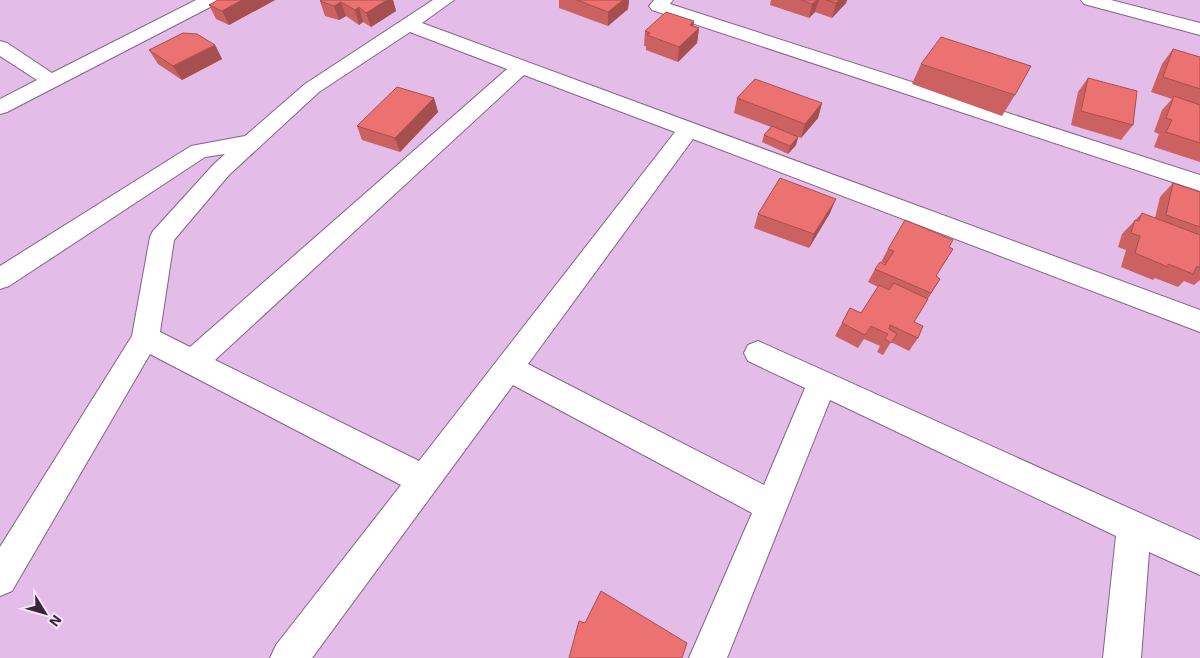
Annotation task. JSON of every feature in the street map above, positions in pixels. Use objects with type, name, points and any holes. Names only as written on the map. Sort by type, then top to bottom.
[{"type":"street","points":[[0,107],[210,0]]},
{"type":"street","points":[[0,579],[145,338],[162,237],[221,170],[312,88],[444,0]]},
{"type":"street","points":[[664,0],[658,6],[1200,183]]},
{"type":"street","points":[[1090,0],[1200,29]]},
{"type":"street","points":[[407,24],[1200,321]]},
{"type":"street","points":[[0,47],[51,81]]},
{"type":"street","points":[[193,362],[521,67]]},
{"type":"street","points":[[289,658],[689,129]]},
{"type":"street","points":[[0,279],[198,151],[252,142]]},
{"type":"street","points":[[145,338],[424,480]]},
{"type":"street","points":[[758,354],[1200,558]]},
{"type":"street","points":[[508,368],[771,506]]},
{"type":"street","points":[[708,658],[822,383]]},
{"type":"street","points":[[1122,658],[1134,528]]},
{"type":"building","points":[[218,0],[242,0],[222,11],[209,5]]},
{"type":"building","points":[[387,0],[366,13],[359,7],[355,10],[341,2],[334,6],[320,1]]},
{"type":"building","points":[[577,0],[623,0],[608,12]]},
{"type":"building","points":[[801,0],[817,0],[812,4]]},
{"type":"building","points":[[826,0],[839,0],[836,3]]},
{"type":"building","points":[[666,12],[694,21],[690,25],[699,28],[679,47],[647,35],[650,33],[645,31]]},
{"type":"building","points":[[183,33],[197,34],[215,45],[173,66],[149,50]]},
{"type":"building","points":[[941,37],[1031,66],[1015,95],[921,64]]},
{"type":"building","points":[[1173,49],[1200,57],[1200,89],[1163,77]]},
{"type":"building","points":[[1088,78],[1137,91],[1133,125],[1081,111]]},
{"type":"building","points":[[755,79],[822,103],[805,124],[737,98]]},
{"type":"building","points":[[397,87],[434,98],[395,138],[357,126]]},
{"type":"building","points":[[1174,96],[1200,105],[1200,143],[1166,132],[1172,120],[1166,118]]},
{"type":"building","points":[[772,126],[798,137],[790,146],[764,135]]},
{"type":"building","points":[[780,178],[836,199],[814,234],[758,214]]},
{"type":"building","points":[[1173,183],[1200,192],[1200,227],[1166,215]]},
{"type":"building","points":[[1142,213],[1200,235],[1200,268],[1197,266],[1193,274],[1168,264],[1168,267],[1135,253],[1140,236],[1131,233],[1135,220],[1139,221]]},
{"type":"building","points":[[905,220],[953,240],[949,247],[953,249],[936,276],[940,279],[931,293],[875,269],[880,262],[885,265],[894,251],[888,249]]},
{"type":"building","points":[[894,283],[928,299],[914,322],[923,326],[918,338],[890,325],[889,329],[897,334],[891,343],[885,339],[888,334],[871,326],[865,335],[842,323],[850,308],[861,313],[879,285],[889,290]]},
{"type":"building","points":[[601,591],[687,643],[682,658],[569,658],[579,621],[585,623]]}]
